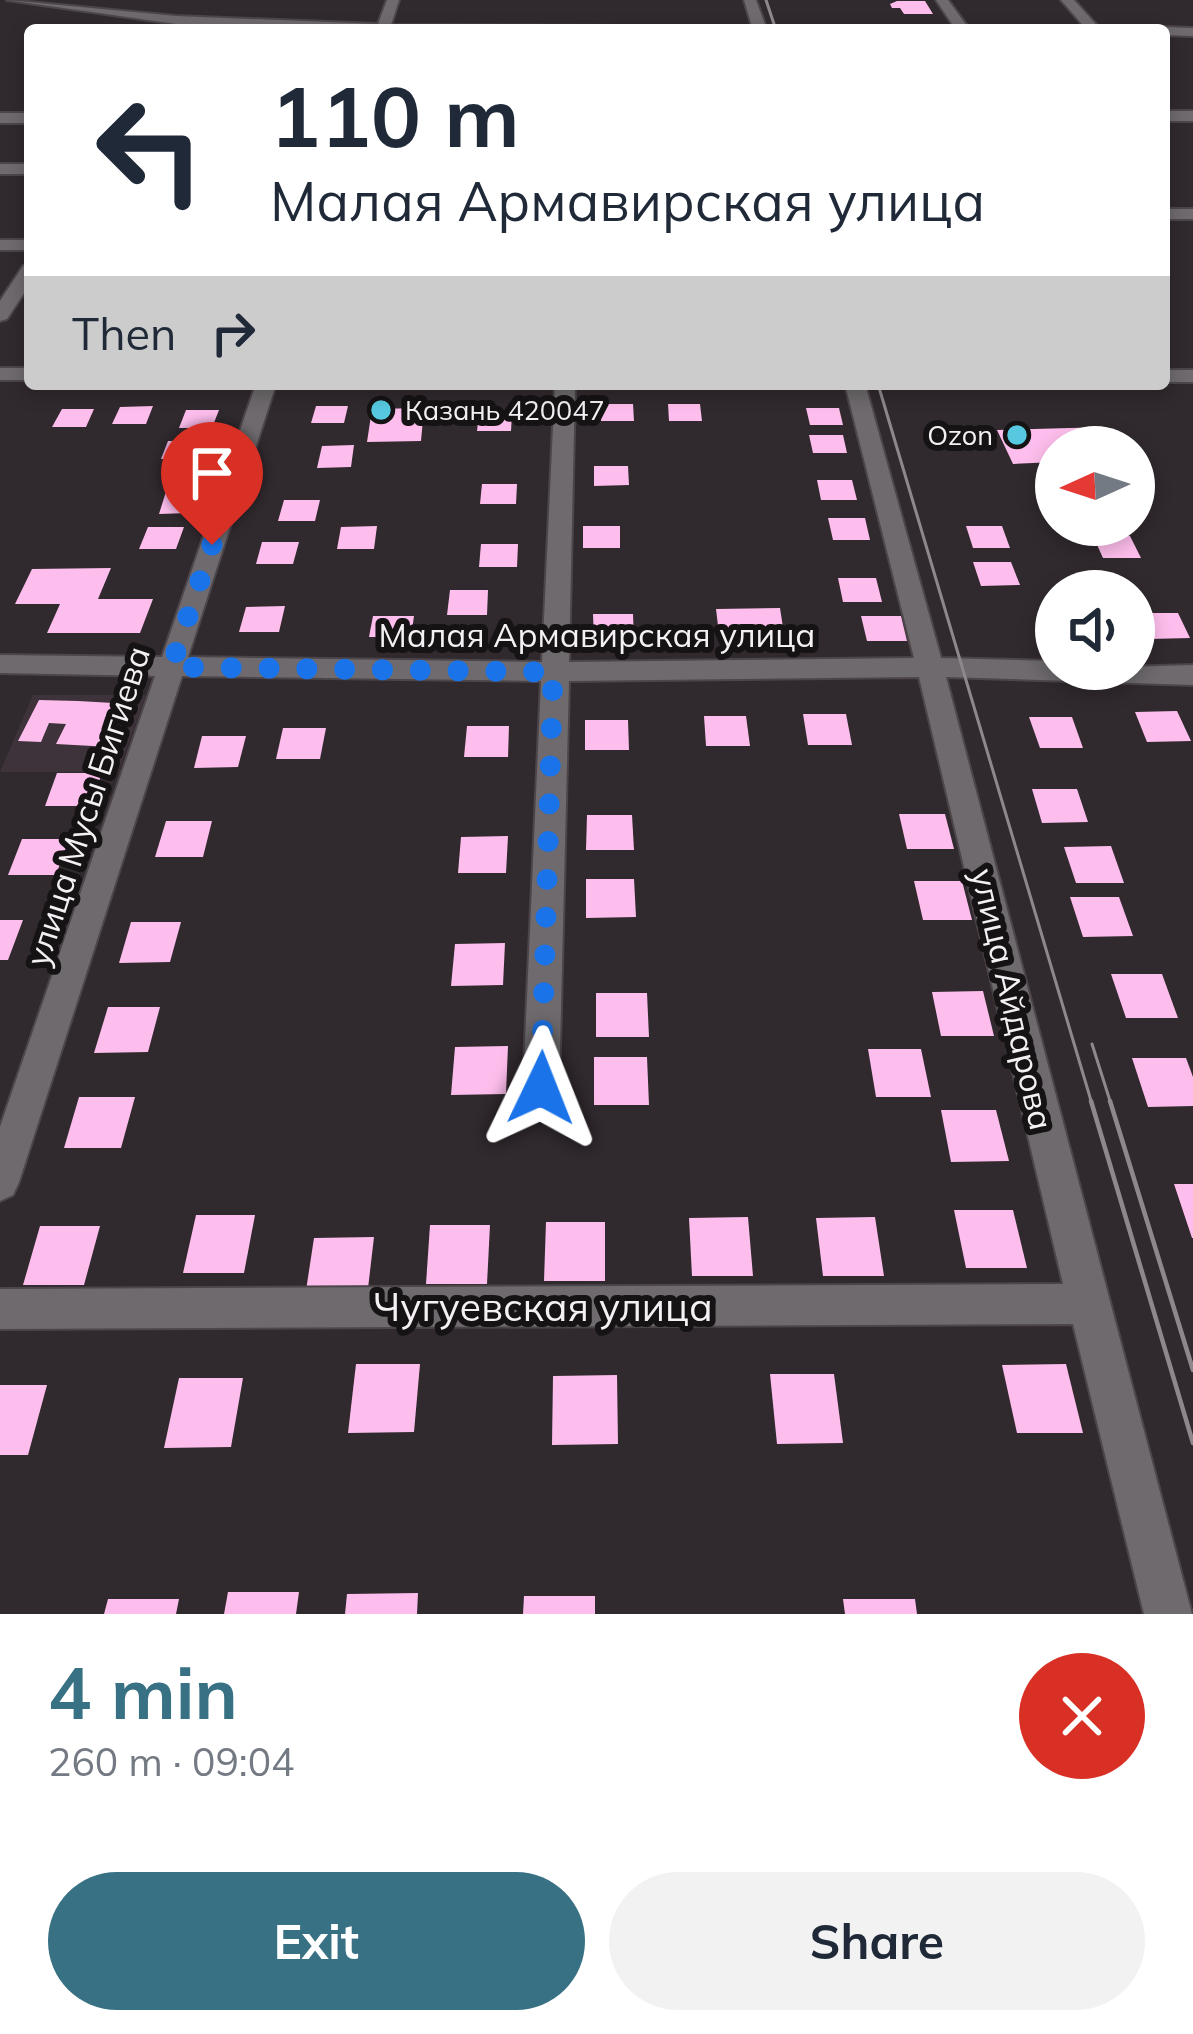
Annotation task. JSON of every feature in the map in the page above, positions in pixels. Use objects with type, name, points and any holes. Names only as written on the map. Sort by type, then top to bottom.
[{"type":"street","points":[[13,0],[176,20],[259,24]]},
{"type":"street","points":[[176,20],[202,0]]},
{"type":"street","points":[[1067,0],[1089,24]]},
{"type":"street","points":[[131,24],[148,17]]},
{"type":"street","points":[[507,24],[569,21]]},
{"type":"street","points":[[0,315],[24,279]]},
{"type":"street","name":"улица Мусы Бигиева","points":[[0,1182],[264,390]]},
{"type":"street","points":[[541,1088],[565,390]]},
{"type":"street","name":"улица Айдарова","points":[[857,390],[934,670],[1085,1304],[1168,1614]]},
{"type":"street","name":"Малая Армавирская улица","points":[[0,664],[553,672],[976,668],[1193,675]]},
{"type":"street","name":"Чугуевская улица","points":[[0,1309],[1085,1304]]},
{"type":"shaded area","points":[[33,695],[146,695],[118,772],[0,772]]},
{"type":"building","points":[[925,1],[933,14],[904,14],[892,8],[890,4]]},
{"type":"building","points":[[601,404],[633,404],[634,421],[601,421]]},
{"type":"building","points":[[668,404],[700,404],[702,421],[669,421]]},
{"type":"building","points":[[153,406],[146,424],[112,424],[120,407]]},
{"type":"building","points":[[316,406],[348,406],[344,423],[311,423]]},
{"type":"building","points":[[424,408],[421,441],[367,442],[372,409]]},
{"type":"building","points":[[806,408],[839,408],[843,425],[810,425]]},
{"type":"building","points":[[62,409],[94,409],[86,427],[52,427]]},
{"type":"building","points":[[186,410],[219,410],[212,428],[179,428]]},
{"type":"building","points":[[479,413],[512,413],[511,431],[477,431]]},
{"type":"building","points":[[1035,429],[1035,463],[1013,464],[997,430]]},
{"type":"building","points":[[809,435],[843,435],[847,453],[813,453]]},
{"type":"building","points":[[168,441],[202,441],[195,459],[161,459]]},
{"type":"building","points":[[354,445],[351,467],[317,468],[322,446]]},
{"type":"building","points":[[203,465],[189,513],[159,514],[174,466]]},
{"type":"building","points":[[594,466],[628,466],[629,485],[594,486]]},
{"type":"building","points":[[817,480],[852,480],[857,500],[821,500]]},
{"type":"building","points":[[482,484],[517,484],[516,504],[480,504]]},
{"type":"building","points":[[284,500],[320,500],[315,521],[278,521]]},
{"type":"building","points":[[828,518],[865,518],[870,540],[833,540]]},
{"type":"building","points":[[377,526],[374,549],[337,549],[341,527]]},
{"type":"building","points":[[583,526],[620,526],[620,548],[583,548]]},
{"type":"building","points":[[966,526],[1002,526],[1010,548],[973,548]]},
{"type":"building","points":[[148,527],[184,527],[176,549],[139,549]]},
{"type":"building","points":[[262,542],[299,542],[293,564],[256,564]]},
{"type":"building","points":[[481,544],[518,544],[517,567],[479,567]]},
{"type":"building","points":[[1098,546],[1135,546],[1141,558],[1103,558]]},
{"type":"building","points":[[973,562],[1011,562],[1020,585],[981,586]]},
{"type":"building","points":[[111,568],[98,599],[153,599],[140,633],[47,633],[60,604],[15,604],[32,569]]},
{"type":"building","points":[[838,578],[876,578],[882,602],[843,602]]},
{"type":"building","points":[[450,590],[488,590],[487,615],[447,615]]},
{"type":"building","points":[[285,606],[279,632],[239,632],[246,607]]},
{"type":"building","points":[[780,608],[784,634],[719,634],[716,609]]},
{"type":"building","points":[[1155,613],[1178,613],[1190,638],[1155,639]]},
{"type":"building","points":[[593,614],[633,614],[634,640],[594,640]]},
{"type":"building","points":[[373,616],[414,616],[411,637],[369,637]]},
{"type":"building","points":[[861,616],[901,616],[907,641],[867,641]]},
{"type":"building","points":[[39,700],[131,704],[111,747],[56,744],[66,724],[49,723],[41,742],[18,741]]},
{"type":"building","points":[[1177,711],[1191,741],[1147,742],[1135,712]]},
{"type":"building","points":[[803,714],[846,714],[852,745],[808,745]]},
{"type":"building","points":[[704,716],[746,716],[750,746],[706,746]]},
{"type":"building","points":[[1029,717],[1072,717],[1083,748],[1040,748]]},
{"type":"building","points":[[585,720],[628,720],[629,750],[585,750]]},
{"type":"building","points":[[467,726],[509,726],[508,757],[464,757]]},
{"type":"building","points":[[283,728],[326,728],[320,759],[276,759]]},
{"type":"building","points":[[202,736],[246,736],[238,767],[194,768]]},
{"type":"building","points":[[57,773],[102,773],[90,806],[45,806]]},
{"type":"building","points":[[1032,789],[1077,789],[1088,822],[1042,823]]},
{"type":"building","points":[[899,814],[945,814],[954,849],[907,849]]},
{"type":"building","points":[[587,815],[632,815],[634,850],[586,850]]},
{"type":"building","points":[[166,821],[212,821],[203,857],[155,857]]},
{"type":"building","points":[[508,836],[506,873],[458,873],[461,837]]},
{"type":"building","points":[[22,839],[69,839],[56,875],[8,875]]},
{"type":"building","points":[[1111,846],[1124,883],[1076,883],[1064,847]]},
{"type":"building","points":[[586,879],[634,879],[636,917],[586,918]]},
{"type":"building","points":[[914,881],[962,881],[972,920],[923,920]]},
{"type":"building","points":[[1070,897],[1119,897],[1133,936],[1083,937]]},
{"type":"building","points":[[0,920],[23,920],[8,960],[0,960]]},
{"type":"building","points":[[131,922],[181,922],[170,962],[119,963]]},
{"type":"building","points":[[505,943],[503,985],[451,986],[455,944]]},
{"type":"building","points":[[1111,974],[1162,974],[1178,1018],[1126,1018]]},
{"type":"building","points":[[983,991],[994,1036],[941,1036],[932,992]]},
{"type":"building","points":[[596,993],[647,993],[649,1037],[596,1037]]},
{"type":"building","points":[[108,1007],[160,1007],[148,1052],[94,1053]]},
{"type":"building","points":[[508,1046],[506,1094],[451,1095],[455,1047]]},
{"type":"building","points":[[868,1049],[921,1049],[931,1097],[876,1097]]},
{"type":"building","points":[[594,1057],[647,1057],[649,1105],[594,1105]]},
{"type":"building","points":[[1132,1058],[1186,1058],[1193,1077],[1193,1106],[1148,1107]]},
{"type":"building","points":[[79,1097],[135,1097],[121,1148],[64,1148]]},
{"type":"building","points":[[941,1110],[996,1110],[1009,1161],[951,1162]]},
{"type":"building","points":[[1174,1184],[1193,1184],[1193,1238],[1192,1238]]},
{"type":"building","points":[[954,1210],[1013,1210],[1027,1268],[966,1268]]},
{"type":"building","points":[[196,1215],[255,1215],[244,1273],[183,1273]]},
{"type":"building","points":[[748,1217],[753,1276],[692,1276],[689,1218]]},
{"type":"building","points":[[875,1217],[884,1276],[823,1276],[816,1218]]},
{"type":"building","points":[[546,1222],[605,1222],[605,1281],[544,1281]]},
{"type":"building","points":[[430,1225],[490,1225],[487,1284],[426,1284]]},
{"type":"building","points":[[40,1226],[100,1226],[84,1285],[23,1285]]},
{"type":"building","points":[[374,1237],[367,1297],[305,1297],[314,1238]]},
{"type":"building","points":[[356,1364],[420,1364],[414,1432],[348,1433]]},
{"type":"building","points":[[1066,1364],[1083,1433],[1017,1433],[1002,1365]]},
{"type":"building","points":[[770,1374],[834,1374],[843,1443],[777,1444]]},
{"type":"building","points":[[617,1375],[618,1444],[552,1445],[553,1376]]},
{"type":"building","points":[[179,1378],[243,1378],[231,1447],[164,1448]]},
{"type":"building","points":[[0,1385],[47,1385],[28,1455],[0,1455]]},
{"type":"building","points":[[228,1592],[299,1592],[296,1614],[224,1614]]},
{"type":"building","points":[[418,1593],[417,1614],[345,1614],[347,1594]]},
{"type":"building","points":[[524,1596],[595,1596],[595,1614],[523,1614]]},
{"type":"building","points":[[108,1599],[179,1599],[176,1614],[104,1614]]},
{"type":"building","points":[[843,1599],[915,1599],[917,1614],[845,1614]]},
{"type":"tram line","points":[[766,0],[774,24]]},
{"type":"tram line","points":[[880,390],[1092,1104]]},
{"type":"tram line","points":[[1092,1044],[1111,1104]]},
{"type":"tram line","points":[[1091,1101],[1193,1443]]},
{"type":"tram line","points":[[1110,1101],[1193,1370]]},
{"type":"place","name":"Казань 420047","points":[[381,410]]},
{"type":"place","name":"Ozon","points":[[1017,435]]},
{"type":"route","points":[[212,545],[171,667],[553,672],[541,1088]]}]
